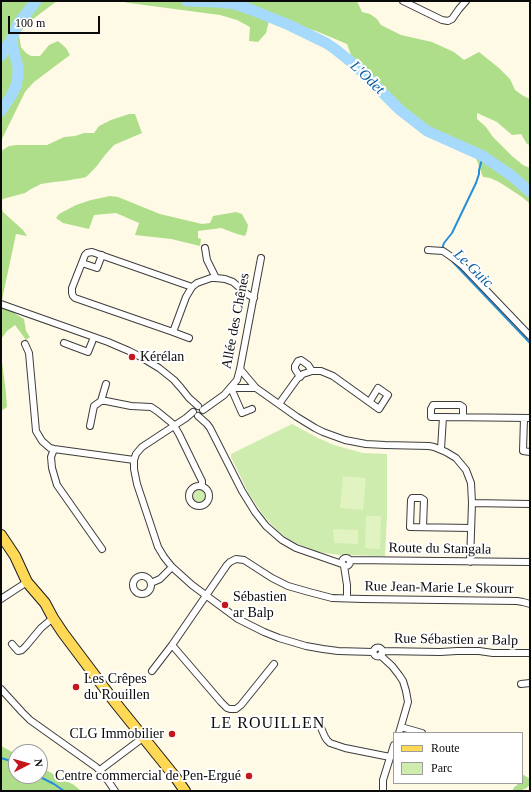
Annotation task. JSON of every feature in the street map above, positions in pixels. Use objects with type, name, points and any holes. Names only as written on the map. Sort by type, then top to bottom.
[{"type":"main road","points":[[3,539],[16,572],[184,790]]},
{"type":"street","points":[[403,1],[448,22],[466,1]]},
{"type":"street","points":[[205,248],[207,260],[216,278]]},
{"type":"street","points":[[428,250],[443,251],[463,266],[530,336]]},
{"type":"street","points":[[189,338],[75,298],[72,293],[72,288],[85,255],[90,252],[192,287]]},
{"type":"street","points":[[82,263],[97,268],[102,255]]},
{"type":"street","name":"Allée des Chênes","points":[[231,388],[237,380],[240,369],[261,258]]},
{"type":"street","points":[[173,332],[184,301],[192,287],[202,282],[216,278],[229,280],[254,298]]},
{"type":"street","name":"Route du Stangala","points":[[1,304],[129,351],[152,363],[174,380],[189,398],[217,440],[242,491],[255,512],[266,526],[282,540],[296,548],[333,561],[346,563],[369,561],[530,562]]},
{"type":"street","points":[[64,344],[88,352],[94,337]]},
{"type":"street","points":[[26,344],[29,353],[36,430],[44,444],[54,449],[134,460]]},
{"type":"street","points":[[300,376],[295,369],[298,361],[301,360],[308,365],[312,371]]},
{"type":"street","points":[[240,369],[256,388],[315,428],[345,440],[366,444],[385,446],[429,446],[441,449],[456,458],[466,470],[471,483],[472,503],[470,562]]},
{"type":"street","points":[[278,404],[300,376],[306,372],[312,371],[321,371],[333,376],[370,401]]},
{"type":"street","points":[[101,401],[106,384]]},
{"type":"street","points":[[152,671],[206,596],[172,567],[162,554],[154,537],[137,484],[134,469],[136,454],[142,447],[186,418],[211,404],[231,388],[256,388]]},
{"type":"street","points":[[231,388],[242,413],[252,409]]},
{"type":"street","points":[[90,426],[94,406],[101,401],[131,406],[151,407],[157,410],[174,426],[202,481],[202,486]]},
{"type":"street","points":[[463,417],[463,407],[460,405],[433,406],[430,417],[527,418],[523,451],[530,452]]},
{"type":"street","points":[[441,449],[443,417]]},
{"type":"street","points":[[54,449],[51,457],[52,468],[57,485],[102,549]]},
{"type":"street","points":[[423,527],[424,500],[421,498],[412,498],[410,527],[471,528]]},
{"type":"street","points":[[472,503],[530,504]]},
{"type":"street","name":"Rue Jean-Marie Le Skourr","points":[[206,596],[227,565],[233,560],[239,559],[244,560],[272,578],[288,586],[328,597],[517,601],[530,604]]},
{"type":"street","points":[[346,563],[347,598]]},
{"type":"street","points":[[151,584],[160,580],[172,567]]},
{"type":"street","points":[[1,599],[25,584]]},
{"type":"street","name":"Rue Sébastien ar Balp","points":[[206,596],[238,619],[264,632],[306,646],[323,649],[373,652],[375,648],[380,648],[381,653],[457,651],[530,653]]},
{"type":"street","points":[[12,644],[18,651],[22,650],[51,616]]},
{"type":"street","points":[[172,645],[221,702],[230,709],[236,709],[241,705],[274,664]]},
{"type":"street","points":[[381,653],[399,675],[406,691],[408,702],[400,730],[415,732]]},
{"type":"street","points":[[521,684],[530,683]]},
{"type":"street","points":[[1,689],[30,720],[100,770],[115,791]]},
{"type":"street","points":[[1,700],[7,696]]},
{"type":"street","points":[[318,721],[325,737],[330,743],[345,748],[390,757]]},
{"type":"street","points":[[100,770],[144,737]]},
{"type":"street","points":[[383,788],[383,780],[393,748]]},
{"type":"green space","points":[[1,1],[57,1],[25,25],[19,35],[21,47],[31,56],[40,56],[49,45],[58,41],[66,48],[70,55],[34,82],[25,92],[1,141]]},
{"type":"green space","points":[[119,1],[357,1],[362,12],[370,14],[377,19],[381,25],[401,35],[432,42],[454,52],[464,60],[479,52],[510,79],[515,90],[530,99],[530,145],[527,144],[521,134],[512,135],[497,122],[477,113],[477,119],[512,156],[523,165],[530,168],[530,204],[499,182],[483,177],[472,147],[425,130],[403,111],[371,77],[371,70],[365,68],[351,55],[347,44],[316,31],[296,25],[271,13],[266,33],[258,42],[249,41],[250,27],[237,20],[220,15]]},
{"type":"green space","points":[[129,114],[135,114],[142,133],[114,145],[86,177],[41,184],[25,193],[3,199],[1,201],[1,151],[9,146],[47,145],[64,137],[84,133],[94,133],[99,126]]},
{"type":"green space","points":[[110,196],[118,197],[160,214],[202,224],[210,223],[213,216],[236,212],[242,214],[248,225],[247,231],[245,236],[221,228],[198,231],[198,238],[201,239],[200,246],[171,239],[135,235],[139,223],[116,213],[94,215],[89,229],[63,223],[56,218],[59,214],[76,205]]},
{"type":"green space","points":[[1,206],[3,212],[23,230],[27,236],[16,234],[1,306]]},
{"type":"green space","points":[[1,306],[12,310],[24,319],[26,331],[30,337],[26,340],[15,325],[7,331],[1,339]]},
{"type":"green space","points":[[1,354],[7,407],[1,411]]},
{"type":"green space","points":[[292,424],[334,445],[363,453],[387,454],[387,517],[385,556],[340,555],[315,551],[288,539],[263,515],[249,494],[231,457],[231,454]]},
{"type":"green space","points":[[343,476],[366,478],[363,510],[340,508]]},
{"type":"green space","points":[[199,488],[206,493],[207,496],[202,503],[199,504],[192,499],[191,496],[196,489]]},
{"type":"green space","points":[[366,516],[381,516],[380,549],[365,548]]},
{"type":"green space","points":[[333,529],[358,530],[358,544],[334,543]]},
{"type":"green space","points":[[1,746],[8,750],[8,784],[48,784],[48,771],[74,785],[81,791],[1,791]]},
{"type":"green space","points":[[523,775],[530,779],[530,785],[523,789],[524,791],[512,791],[515,786],[517,786],[517,784],[523,784]]},
{"type":"waterway","name":"L'Odet","points":[[1,111],[16,86],[18,75],[18,67],[12,38],[18,24],[36,1]]},
{"type":"waterway","name":"L'Odet","points":[[187,1],[235,4],[289,25],[326,43],[356,66],[400,110],[427,131],[483,156],[512,176],[530,192]]},
{"type":"waterway","name":"L'Odet","points":[[1,56],[12,38]]},
{"type":"waterway","name":"Le Guic","points":[[442,249],[444,243],[452,233],[476,183],[483,156]]},
{"type":"waterway","name":"Le Guic","points":[[450,259],[530,343]]},
{"type":"waterway","points":[[1,758],[8,760]]},
{"type":"waterway","points":[[48,781],[64,791]]},
{"type":"place","name":"Kérélan","points":[[132,357]]},
{"type":"place","name":"Sébastien ar Balp","points":[[225,605]]},
{"type":"place","name":"Les Crêpes du Rouillen","points":[[76,687]]},
{"type":"place","name":"CLG Immobilier","points":[[172,734]]},
{"type":"place","name":"Centre commercial de Pen-Ergué","points":[[249,776]]},
{"type":"district","name":"LE ROUILLEN","points":[[268,724]]}]
